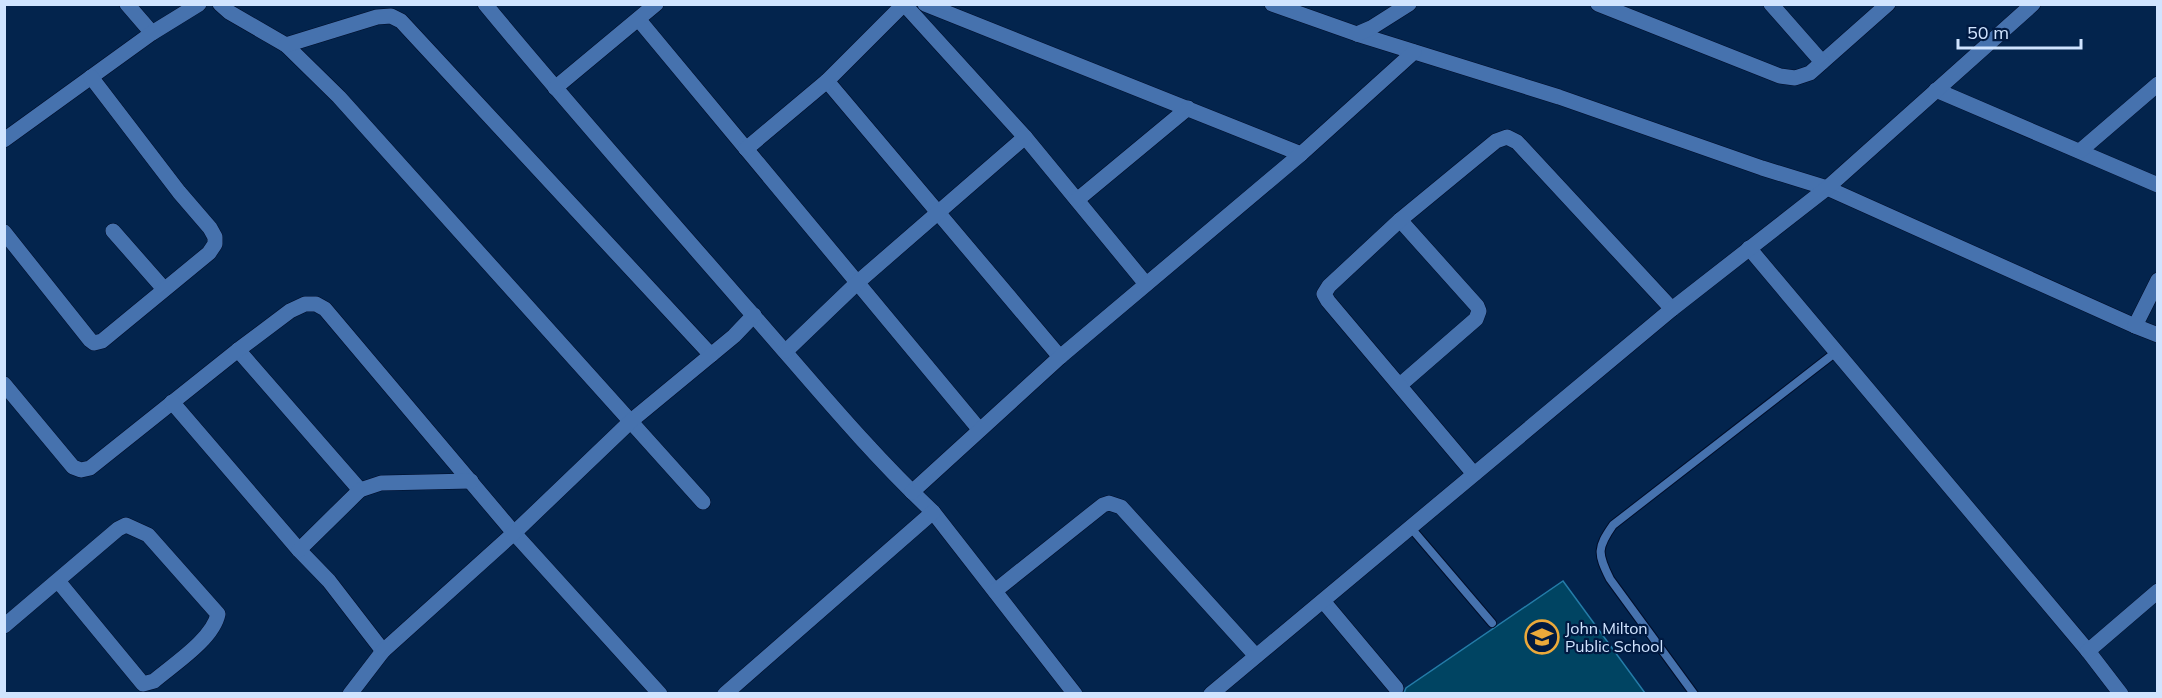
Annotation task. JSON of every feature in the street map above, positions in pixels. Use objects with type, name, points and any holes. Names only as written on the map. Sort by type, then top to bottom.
[{"type":"street","points":[[127,4],[152,33]]},
{"type":"street","points":[[4,140],[152,33],[199,4]]},
{"type":"street","points":[[220,4],[229,12],[286,45],[339,97],[703,502]]},
{"type":"street","points":[[485,4],[555,88],[754,315],[912,492],[933,512],[1075,693]]},
{"type":"street","points":[[555,88],[656,4]]},
{"type":"street","points":[[746,149],[827,81],[904,4],[1025,137],[1146,284]]},
{"type":"street","points":[[925,4],[1300,154]]},
{"type":"street","points":[[1272,4],[1357,34],[1559,97],[1762,168],[1827,188],[2157,335]]},
{"type":"street","points":[[1357,34],[1409,4]]},
{"type":"street","points":[[1598,4],[1780,76],[1795,78],[1809,73],[1888,4]]},
{"type":"street","points":[[1771,4],[1822,62]]},
{"type":"street","points":[[1211,693],[1672,309],[1827,188],[2032,4]]},
{"type":"street","points":[[286,45],[377,17],[391,16],[401,21],[711,356]]},
{"type":"street","points":[[639,20],[979,429]]},
{"type":"street","points":[[912,492],[1060,357],[1300,154],[1414,52]]},
{"type":"street","points":[[4,232],[94,343],[102,341],[209,253],[215,237],[210,228],[179,192],[92,77]]},
{"type":"street","points":[[827,81],[1060,357]]},
{"type":"street","points":[[2080,151],[2157,84]]},
{"type":"street","points":[[1936,90],[2157,185]]},
{"type":"street","points":[[1077,200],[1188,108]]},
{"type":"street","points":[[786,351],[858,282],[1025,137]]},
{"type":"street","points":[[1474,474],[1324,294],[1329,286],[1400,220],[1496,141],[1507,137],[1517,141],[1672,309]]},
{"type":"street","points":[[1400,220],[1479,311],[1476,319],[1400,385]]},
{"type":"street","points":[[113,231],[164,290]]},
{"type":"street","points":[[1749,248],[2121,693]]},
{"type":"street","points":[[2135,326],[2157,280]]},
{"type":"street","points":[[4,384],[73,467],[81,470],[90,468],[290,311],[306,304],[316,304],[325,309],[514,533],[660,693]]},
{"type":"street","points":[[350,693],[383,651],[514,533],[631,421],[711,356],[754,315]]},
{"type":"street","points":[[238,350],[360,490]]},
{"type":"street","points":[[172,402],[299,550],[330,581],[383,651]]},
{"type":"street","points":[[299,550],[360,490],[381,483],[471,481]]},
{"type":"street","points":[[995,591],[1103,505],[1114,504],[1121,507],[1256,656]]},
{"type":"street","points":[[725,693],[933,512]]},
{"type":"street","points":[[4,626],[118,529],[126,525],[148,535],[218,614],[216,625],[154,681],[143,684],[58,581]]},
{"type":"street","points":[[2088,651],[2157,591]]},
{"type":"street","points":[[1323,601],[1396,688]]},
{"type":"lane","points":[[1695,693],[1610,579],[1600,560],[1601,542],[1613,525],[1836,352]]},
{"type":"lane","points":[[1411,528],[1492,623]]},
{"type":"building","name":"John Milton Public School","points":[[1563,581],[1645,693],[1404,693],[1406,688]]},
{"type":"place","name":"John Milton Public School","points":[[1542,637]]}]
